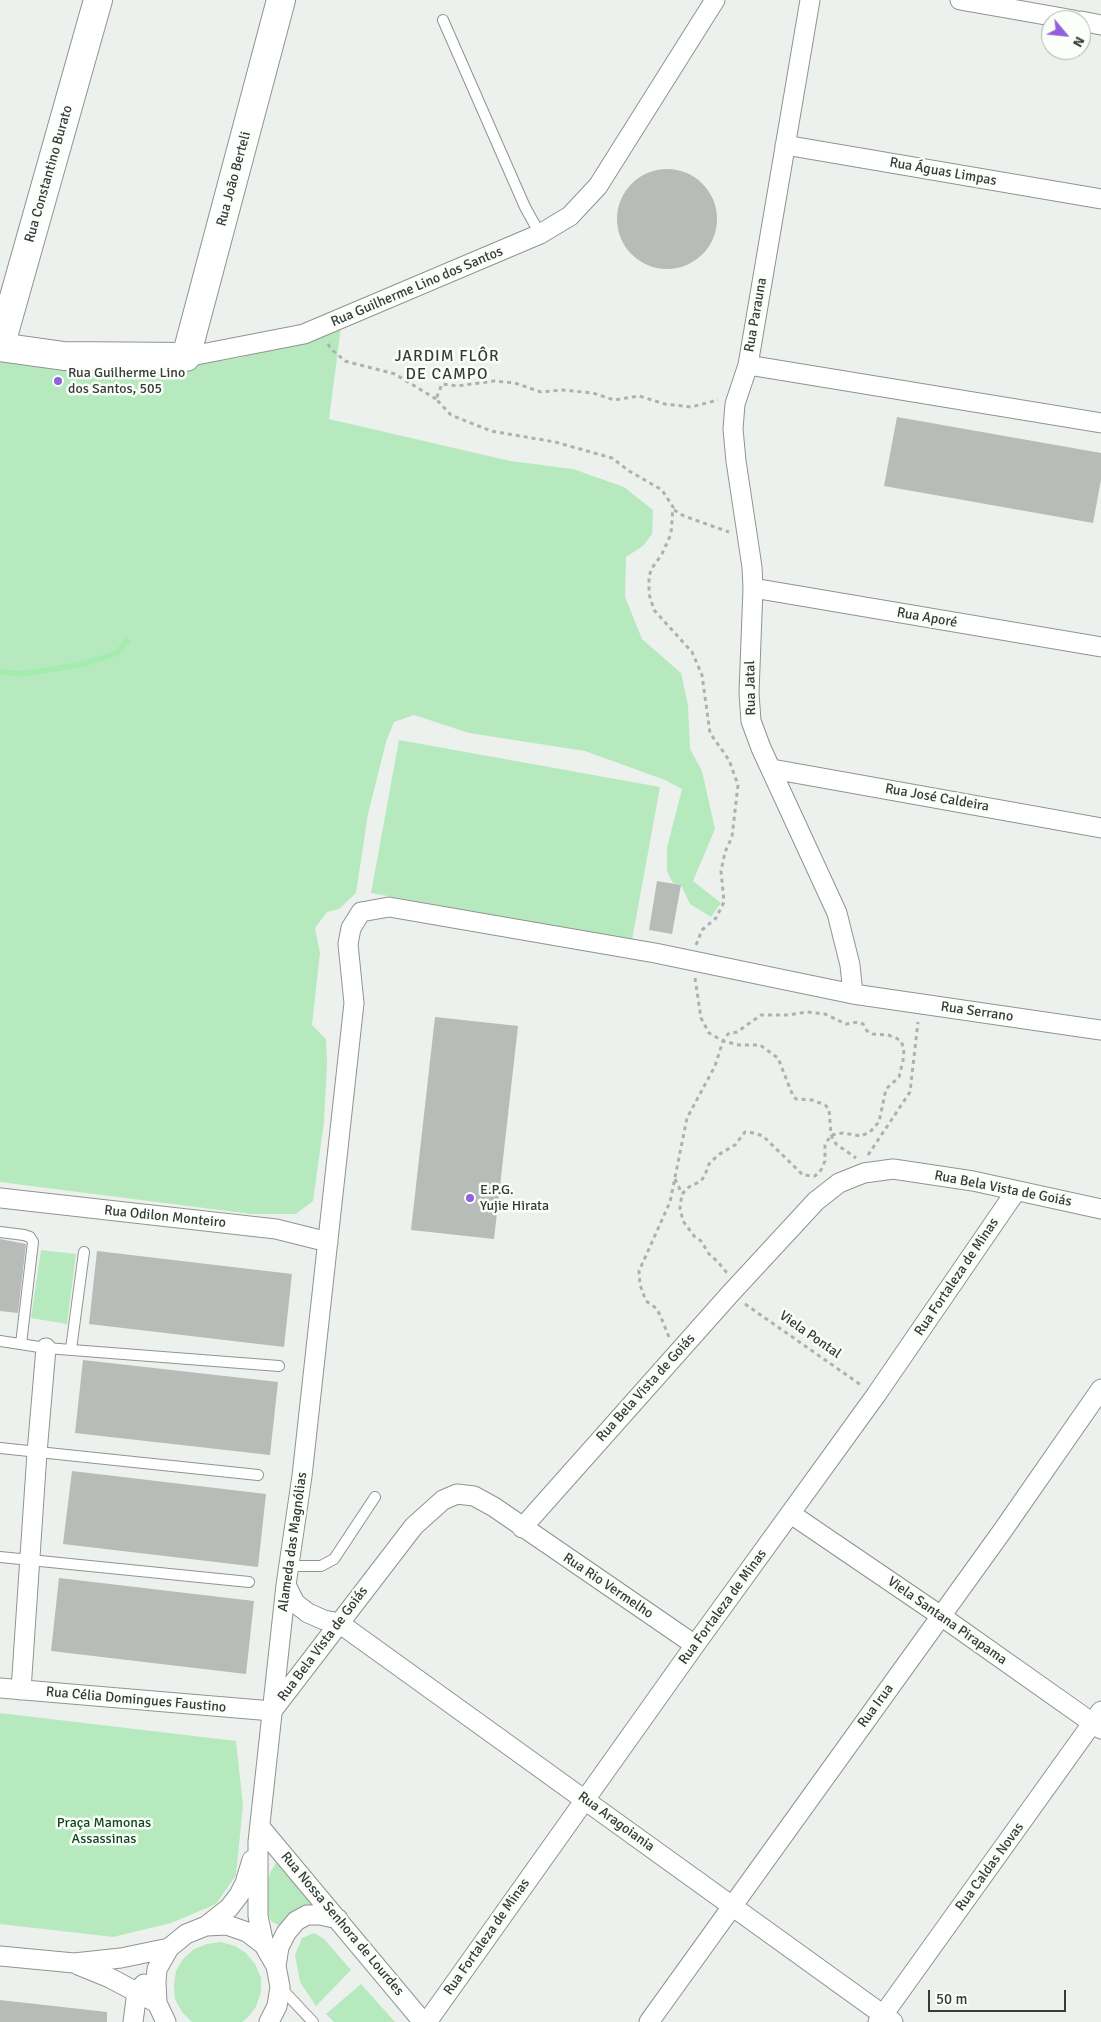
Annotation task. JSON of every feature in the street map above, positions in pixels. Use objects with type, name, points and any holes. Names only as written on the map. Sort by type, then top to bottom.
[{"type":"street","name":"Rua Constantino Burato","points":[[0,347],[98,0]]},
{"type":"street","name":"Rua João Berteli","points":[[186,357],[281,0]]},
{"type":"street","name":"Rua Guilherme Lino dos Santos","points":[[0,347],[64,356],[186,357],[304,334],[540,234],[570,216],[598,186],[715,0]]},
{"type":"street","name":"Rua Parauna","points":[[810,0],[748,365],[1101,423]]},
{"type":"street","points":[[960,0],[1041,14]]},
{"type":"street","name":"Rua Águas Limpas","points":[[784,145],[1101,199]]},
{"type":"street","name":"Rua Jatal","points":[[748,365],[735,404],[733,430],[753,588],[749,706],[751,721],[761,748],[837,913],[850,965],[853,994]]},
{"type":"street","name":"Rua Aporé","points":[[753,588],[1101,647]]},
{"type":"street","name":"Rua José Caldeira","points":[[772,769],[1101,828]]},
{"type":"street","name":"Alameda das Magnólias","points":[[259,1834],[286,1585],[302,1476],[354,1003],[348,944],[352,928],[361,912],[389,907],[695,961]]},
{"type":"street","name":"Rua Serrano","points":[[695,961],[853,994],[1101,1030]]},
{"type":"street","name":"Rua Bela Vista de Goiás","points":[[272,1711],[414,1526],[443,1500],[456,1494],[474,1496],[494,1507],[522,1528],[734,1290],[816,1201],[839,1183],[864,1174],[893,1169],[973,1181],[1101,1209]]},
{"type":"street","name":"Rua Fortaleza de Minas","points":[[427,2022],[695,1645],[876,1395],[1016,1191]]},
{"type":"street","name":"Rua Odilon Monteiro","points":[[0,1198],[276,1229],[328,1242]]},
{"type":"street","points":[[21,1690],[36,1453],[46,1348]]},
{"type":"street","name":"Rua Irua","points":[[649,2022],[941,1616],[1101,1389]]},
{"type":"street","name":"Viela Santana Pirapama","points":[[791,1514],[1098,1721]]},
{"type":"street","name":"Rua Rio Vermelho","points":[[522,1528],[695,1645]]},
{"type":"street","name":"Rua Aragoiania","points":[[286,1585],[294,1603],[308,1613],[324,1620],[339,1623],[585,1799],[885,2020]]},
{"type":"street","name":"Rua Célia Domingues Faustino","points":[[0,1688],[272,1711]]},
{"type":"street","name":"Rua Caldas Novas","points":[[885,2020],[1098,1721]]},
{"type":"street","points":[[133,2022],[137,1992],[157,1969],[169,1948],[186,1934],[206,1926],[229,1908],[238,1895],[245,1883],[259,1834]]},
{"type":"street","points":[[259,1834],[258,1916],[264,1945],[276,1966],[280,1987],[277,2006],[269,2022]]},
{"type":"street","name":"Rua Nossa Senhora de Lourdes","points":[[259,1834],[338,1919],[423,2022]]},
{"type":"street","points":[[276,1966],[279,1947],[286,1933],[296,1921],[307,1916],[320,1915],[338,1919]]},
{"type":"street","points":[[206,1926],[227,1926],[247,1932],[264,1945]]},
{"type":"street","points":[[0,1956],[74,1963],[121,1958],[169,1948]]},
{"type":"street","points":[[74,1963],[110,1978],[158,2003]]},
{"type":"street","points":[[157,1969],[158,2003],[166,2022]]},
{"type":"lane","points":[[443,20],[525,207],[540,234]]},
{"type":"lane","points":[[0,1232],[24,1235],[30,1237],[33,1242],[21,1344]]},
{"type":"lane","points":[[71,1349],[84,1252]]},
{"type":"lane","points":[[0,1341],[46,1348],[279,1366]]},
{"type":"lane","points":[[0,1448],[258,1475]]},
{"type":"lane","points":[[289,1566],[321,1566],[334,1558],[375,1496]]},
{"type":"lane","points":[[0,1558],[249,1582]]},
{"type":"lane","points":[[280,1987],[313,2022]]},
{"type":"path","points":[[322,327],[331,349],[346,361],[395,374],[436,399],[451,415],[491,431],[555,442],[612,458],[629,471],[662,490],[674,510],[684,516],[748,539]]},
{"type":"path","points":[[436,399],[442,384],[457,386],[494,381],[515,383],[541,392],[562,390],[593,393],[614,400],[639,396],[666,404],[691,407],[712,400],[735,404]]},
{"type":"path","points":[[674,510],[671,534],[649,576],[648,594],[654,610],[692,652],[702,675],[710,733],[730,760],[738,785],[732,837],[721,871],[724,902],[716,918],[702,930],[697,940],[695,961],[696,993],[701,1018],[709,1033],[723,1041],[739,1045],[760,1045],[778,1058],[793,1096],[796,1099],[820,1103],[829,1109],[831,1135],[836,1144],[844,1151]]},
{"type":"path","points":[[862,1162],[910,1092],[921,1004]]},
{"type":"path","points":[[675,1177],[682,1194],[689,1187],[701,1181],[709,1164],[718,1155],[735,1145],[745,1132],[763,1136],[802,1175],[815,1176],[825,1162],[825,1145],[831,1135],[843,1133],[861,1136],[870,1132],[879,1122],[886,1089],[899,1077],[904,1049],[901,1041],[888,1035],[873,1034],[867,1031],[864,1024],[858,1022],[846,1024],[826,1014],[808,1012],[788,1015],[760,1015],[737,1032],[728,1034],[687,1118],[675,1177],[670,1202],[639,1271],[640,1285],[646,1301],[656,1308],[668,1336],[678,1352]]},
{"type":"path","name":"Viela Pontal","points":[[682,1194],[680,1208],[683,1221],[694,1236],[701,1241],[708,1254],[718,1262],[734,1290],[876,1395]]},
{"type":"green space","points":[[341,327],[329,419],[510,461],[573,469],[624,487],[653,510],[652,534],[643,546],[626,557],[625,597],[642,639],[681,673],[688,705],[690,749],[702,771],[715,829],[693,881],[721,903],[711,917],[690,904],[681,885],[673,883],[667,871],[667,848],[682,789],[665,780],[585,751],[469,733],[414,715],[394,722],[386,742],[368,814],[356,893],[339,909],[327,912],[315,928],[320,953],[312,1025],[326,1039],[327,1063],[324,1122],[313,1201],[296,1214],[251,1214],[0,1182],[0,360],[147,370],[239,358]]},
{"type":"green space","points":[[399,740],[660,787],[632,940],[371,893]]},
{"type":"green space","points":[[41,1250],[76,1254],[67,1324],[31,1318]]},
{"type":"green space","name":"Praça Mamonas Assassinas","points":[[0,1713],[236,1741],[243,1805],[236,1875],[216,1904],[171,1923],[113,1937],[0,1924]]},
{"type":"green space","points":[[278,1860],[318,1907],[282,1927],[271,1921],[263,1896],[271,1871]]},
{"type":"green space","points":[[314,1933],[324,1939],[351,1970],[316,2006],[300,1982],[295,1955],[302,1938]]},
{"type":"green space","points":[[221,1942],[235,1946],[246,1953],[255,1964],[261,1978],[261,1992],[256,2007],[242,2022],[192,2022],[182,2012],[175,1999],[176,1971],[183,1959],[194,1949],[207,1944]]},
{"type":"green space","points":[[361,1984],[395,2022],[334,2022],[326,2014]]},
{"type":"building","points":[[667,169],[686,173],[702,184],[713,200],[717,219],[713,238],[702,254],[686,265],[667,269],[648,265],[632,254],[621,238],[617,219],[621,200],[632,184],[648,173]]},
{"type":"building","points":[[897,417],[1101,453],[1101,480],[1093,523],[884,486]]},
{"type":"building","points":[[657,881],[681,885],[672,934],[649,930]]},
{"type":"building","points":[[435,1017],[518,1026],[494,1239],[411,1230]]},
{"type":"building","points":[[0,1239],[26,1244],[18,1313],[0,1311]]},
{"type":"building","points":[[97,1251],[292,1274],[284,1347],[89,1324]]},
{"type":"building","points":[[83,1360],[278,1382],[270,1455],[75,1433]]},
{"type":"building","points":[[72,1471],[266,1494],[258,1567],[63,1544]]},
{"type":"building","points":[[59,1578],[254,1601],[246,1674],[51,1651]]},
{"type":"building","points":[[0,2000],[107,2012],[107,2022],[0,2022]]},
{"type":"waterway","points":[[0,672],[22,674],[83,664],[117,653],[127,641]]},
{"type":"place","name":"Rua Guilherme Lino dos Santos, 505","points":[[58,381]]},
{"type":"place","name":"E.P.G. Yujie Hirata","points":[[470,1198]]},
{"type":"district","name":"JARDIM FLÔR DE CAMPO","points":[[447,366]]}]
